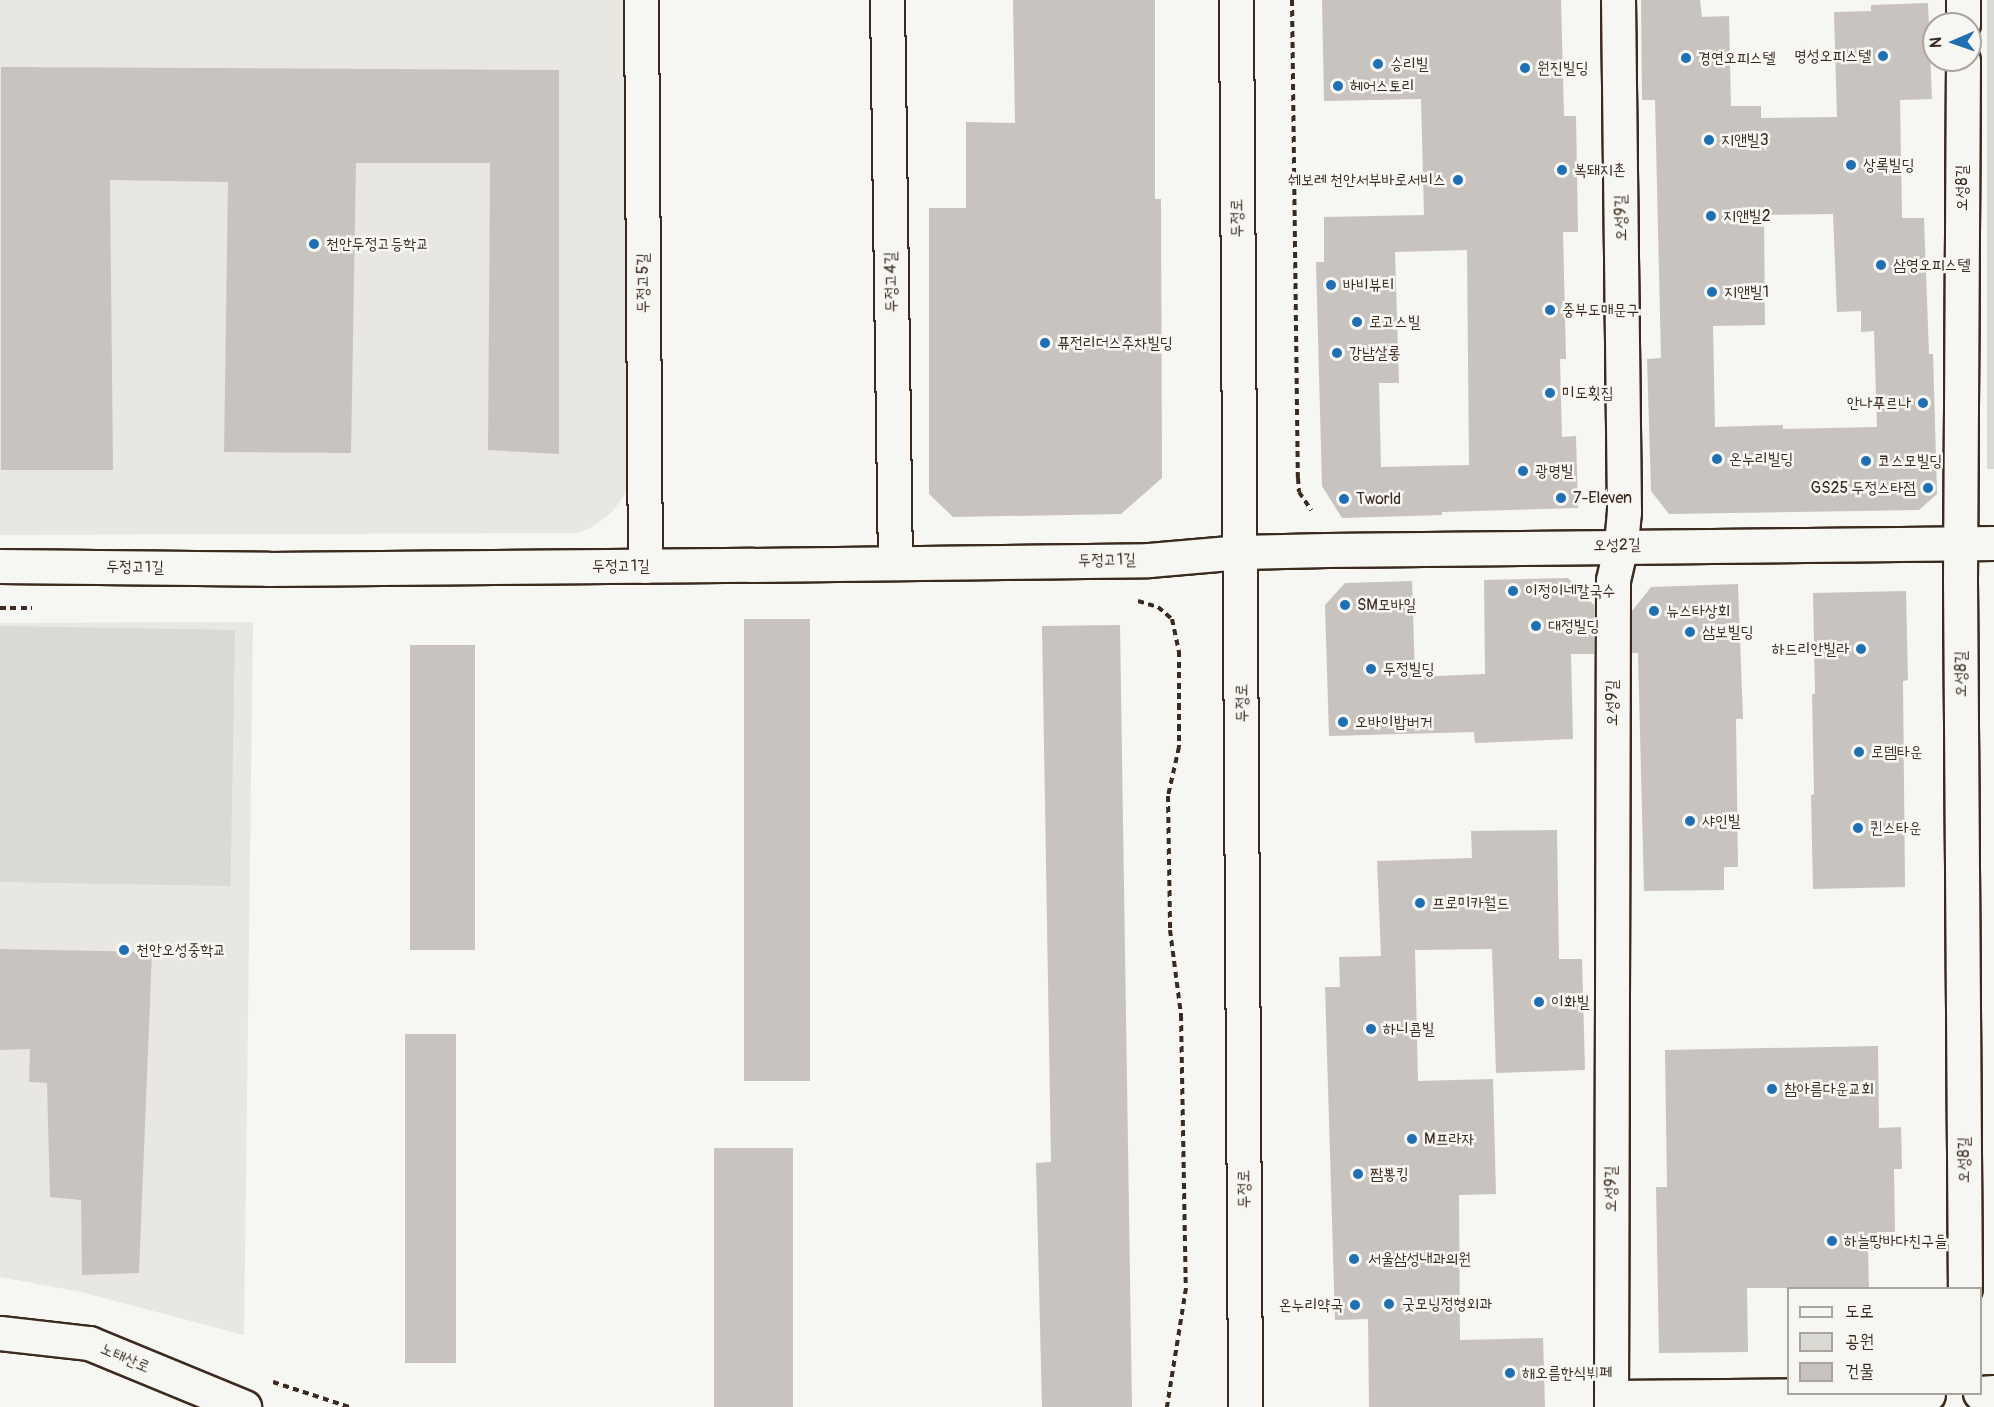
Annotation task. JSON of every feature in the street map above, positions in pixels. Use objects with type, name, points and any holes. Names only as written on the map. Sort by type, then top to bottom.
[{"type":"street","name":"두정고5길","points":[[641,0],[645,566]]},
{"type":"street","name":"두정고4길","points":[[886,0],[895,563]]},
{"type":"street","name":"두정로","points":[[1236,0],[1245,1407]]},
{"type":"street","name":"오성9길","points":[[1611,1402],[1613,580],[1621,545],[1624,512],[1618,0]]},
{"type":"street","name":"오성8길","points":[[1963,72],[1960,544],[1965,1287]]},
{"type":"street","name":"오성2길","points":[[1241,552],[1621,545],[1994,543]]},
{"type":"street","name":"두정고1길","points":[[0,566],[268,569],[645,566],[1149,560],[1241,552]]},
{"type":"street","name":"노태산로","points":[[0,1333],[89,1343],[244,1407]]},
{"type":"street","points":[[1611,1402],[1888,1395]]},
{"type":"path","points":[[1292,0],[1298,478],[1299,492],[1315,513]]},
{"type":"path","points":[[1136,600],[1158,607],[1172,619],[1179,651],[1179,747],[1167,796],[1170,930],[1181,1015],[1186,1288],[1167,1407]]},
{"type":"shaded area","name":"천안두정고등학교","points":[[0,0],[626,0],[630,487],[613,511],[594,526],[579,533],[0,535]]},
{"type":"shaded area","name":"천안오성중학교","points":[[253,622],[244,1335],[81,1292],[0,1277],[0,623]]},
{"type":"green space","points":[[1987,0],[1994,0],[1994,469],[1987,469]]},
{"type":"green space","points":[[0,626],[235,630],[231,886],[0,882]]},
{"type":"building","name":"퓨전리더스주차빌딩","points":[[1013,0],[1155,0],[1155,199],[1161,199],[1162,478],[1121,514],[953,517],[929,494],[929,208],[966,208],[966,122],[1015,123]]},
{"type":"building","points":[[1322,0],[1561,0],[1564,116],[1576,116],[1578,232],[1563,232],[1566,359],[1560,359],[1562,437],[1576,436],[1578,508],[1342,518],[1322,486],[1316,262],[1324,262],[1324,217],[1424,215],[1421,99],[1324,101]],"holes":[[[1467,250],[1469,465],[1381,467],[1379,383],[1399,383],[1395,252]]]},
{"type":"building","points":[[1641,0],[1700,0],[1702,17],[1729,16],[1731,106],[1761,106],[1761,118],[1837,117],[1834,12],[1871,11],[1871,5],[1928,3],[1928,12],[1922,12],[1922,72],[1931,72],[1932,99],[1900,100],[1902,218],[1924,218],[1929,354],[1933,354],[1937,494],[1919,510],[1669,514],[1651,491],[1647,359],[1661,358],[1655,100],[1642,100]],"holes":[[[1833,214],[1837,312],[1861,311],[1861,332],[1874,331],[1877,427],[1783,429],[1783,425],[1715,427],[1713,326],[1765,325],[1764,215]]]},
{"type":"building","points":[[1,67],[559,70],[559,454],[488,450],[490,163],[356,163],[351,453],[224,452],[228,182],[110,180],[113,470],[1,470]]},
{"type":"building","points":[[1568,578],[1594,605],[1594,654],[1571,654],[1573,739],[1475,743],[1474,732],[1329,736],[1325,605],[1345,583],[1412,581],[1415,677],[1485,674],[1484,580]]},
{"type":"building","points":[[1738,584],[1743,719],[1736,719],[1738,867],[1724,867],[1724,890],[1644,891],[1638,653],[1632,653],[1632,611],[1651,587]]},
{"type":"building","points":[[1906,591],[1908,680],[1903,681],[1905,887],[1813,889],[1812,694],[1815,694],[1813,593]]},
{"type":"building","points":[[744,619],[810,619],[810,1081],[744,1081]]},
{"type":"building","points":[[1120,625],[1132,1407],[1042,1407],[1036,1163],[1051,1162],[1042,626]]},
{"type":"building","points":[[410,645],[475,645],[475,950],[410,950]]},
{"type":"building","points":[[1557,830],[1559,959],[1582,959],[1585,1070],[1496,1073],[1492,949],[1415,950],[1418,1081],[1493,1079],[1496,1194],[1459,1195],[1460,1340],[1543,1338],[1545,1407],[1369,1407],[1368,1319],[1335,1320],[1325,987],[1340,987],[1339,957],[1381,956],[1377,861],[1472,858],[1471,831]]},
{"type":"building","points":[[0,949],[152,952],[139,1273],[82,1275],[81,1200],[50,1197],[47,1083],[29,1082],[30,1049],[0,1050]]},
{"type":"building","points":[[405,1034],[456,1034],[456,1363],[405,1363]]},
{"type":"building","points":[[1878,1046],[1879,1128],[1901,1127],[1902,1169],[1894,1169],[1895,1232],[1877,1232],[1877,1250],[1868,1250],[1869,1287],[1747,1288],[1748,1352],[1659,1353],[1656,1187],[1667,1187],[1665,1050]]},
{"type":"building","points":[[714,1148],[793,1148],[793,1407],[714,1407]]},
{"type":"place","name":"명성오피스텔","points":[[1883,56]]},
{"type":"place","name":"경연오피스텔","points":[[1686,58]]},
{"type":"place","name":"승리빌","points":[[1378,64]]},
{"type":"place","name":"원진빌딩","points":[[1525,68]]},
{"type":"place","name":"헤어스토리","points":[[1338,86]]},
{"type":"place","name":"지앤빌3","points":[[1709,140]]},
{"type":"place","name":"상록빌딩","points":[[1851,165]]},
{"type":"place","name":"복돼지촌","points":[[1562,170]]},
{"type":"place","name":"쉐보레 천안서부바로서비스","points":[[1458,180]]},
{"type":"place","name":"지앤빌2","points":[[1711,216]]},
{"type":"place","name":"천안두정고등학교","points":[[314,244]]},
{"type":"place","name":"삼영오피스텔","points":[[1881,265]]},
{"type":"place","name":"바비뷰티","points":[[1331,285]]},
{"type":"place","name":"지앤빌1","points":[[1712,292]]},
{"type":"place","name":"중부도매문구","points":[[1550,310]]},
{"type":"place","name":"로고스빌","points":[[1357,322]]},
{"type":"place","name":"퓨전리더스주차빌딩","points":[[1045,343]]},
{"type":"place","name":"강남살롱","points":[[1337,353]]},
{"type":"place","name":"미도횟집","points":[[1550,393]]},
{"type":"place","name":"안나푸르나","points":[[1923,403]]},
{"type":"place","name":"온누리빌딩","points":[[1717,459]]},
{"type":"place","name":"코스모빌딩","points":[[1866,461]]},
{"type":"place","name":"광명빌","points":[[1523,471]]},
{"type":"place","name":"GS25 두정스타점","points":[[1928,488]]},
{"type":"place","name":"7-Eleven","points":[[1561,498]]},
{"type":"place","name":"Tworld","points":[[1344,499]]},
{"type":"place","name":"이정이네칼국수","points":[[1513,591]]},
{"type":"place","name":"SM모바일","points":[[1345,605]]},
{"type":"place","name":"뉴스타상회","points":[[1654,611]]},
{"type":"place","name":"대정빌딩","points":[[1536,626]]},
{"type":"place","name":"삼보빌딩","points":[[1690,632]]},
{"type":"place","name":"하드리안빌라","points":[[1861,649]]},
{"type":"place","name":"두정빌딩","points":[[1371,669]]},
{"type":"place","name":"오바이밥버거","points":[[1343,722]]},
{"type":"place","name":"로뎀타운","points":[[1859,752]]},
{"type":"place","name":"샤인빌","points":[[1690,821]]},
{"type":"place","name":"퀸스타운","points":[[1858,828]]},
{"type":"place","name":"프로미카월드","points":[[1420,903]]},
{"type":"place","name":"천안오성중학교","points":[[124,950]]},
{"type":"place","name":"이화빌","points":[[1539,1002]]},
{"type":"place","name":"하니콤빌","points":[[1371,1029]]},
{"type":"place","name":"참아름다운교회","points":[[1772,1089]]},
{"type":"place","name":"M프라자","points":[[1412,1139]]},
{"type":"place","name":"짬뽕킹","points":[[1358,1174]]},
{"type":"place","name":"하늘땅바다친구들","points":[[1832,1241]]},
{"type":"place","name":"서울삼성내과의원","points":[[1354,1259]]},
{"type":"place","name":"굿모닝정형외과","points":[[1389,1304]]},
{"type":"place","name":"온누리약국","points":[[1355,1305]]},
{"type":"place","name":"해오름한식뷔페","points":[[1510,1373]]}]
